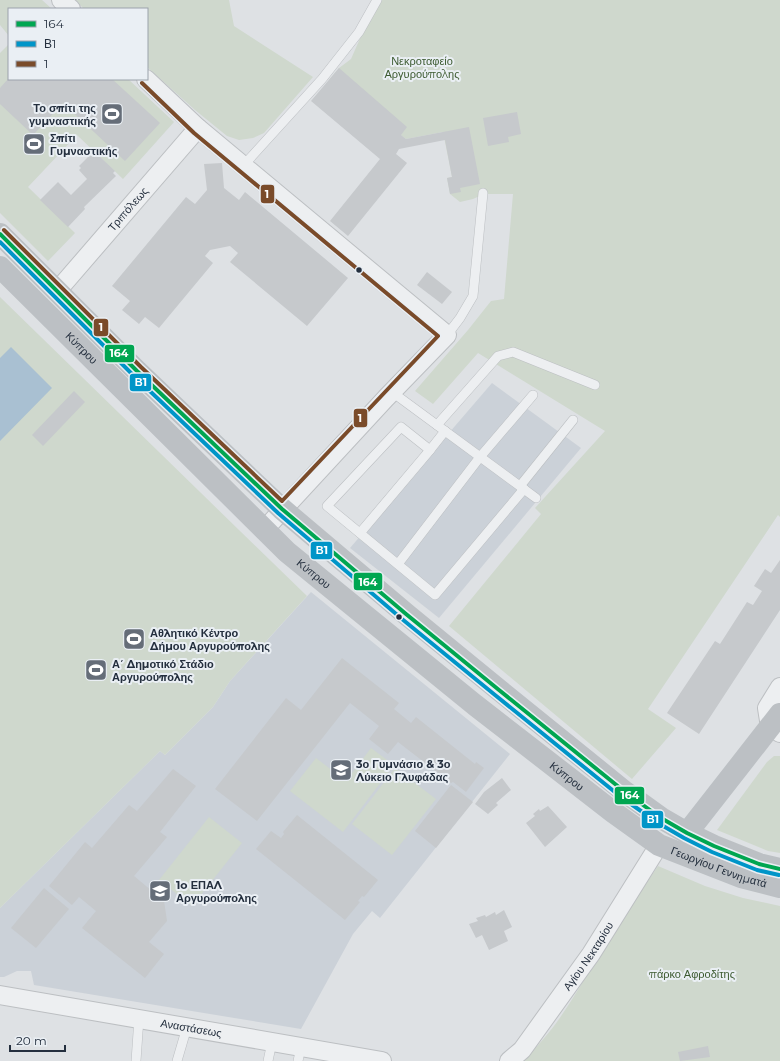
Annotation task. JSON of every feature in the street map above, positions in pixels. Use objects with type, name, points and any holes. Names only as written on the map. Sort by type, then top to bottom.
[{"type":"main road","points":[[0,235],[58,290],[137,371],[282,509],[406,614],[625,792],[661,818],[687,834]]},
{"type":"main road","name":"Κύπρου","points":[[0,268],[287,552],[482,710],[613,812],[659,845]]},
{"type":"main road","points":[[659,845],[687,834],[777,725]]},
{"type":"main road","name":"Γεωργίου Γεννηματά","points":[[687,834],[759,864],[780,869]]},
{"type":"main road","name":"Γεωργίου Γεννηματά","points":[[659,845],[733,874],[780,887]]},
{"type":"street","points":[[61,0],[70,8]]},
{"type":"street","points":[[147,80],[198,128],[447,335],[282,509],[264,530]]},
{"type":"street","name":"Τριπόλεως","points":[[58,290],[198,128]]},
{"type":"street","points":[[777,725],[767,708],[780,687]]},
{"type":"street","name":"Αγίου Νεκταρίου","points":[[509,1061],[522,1050],[591,954],[659,845]]},
{"type":"street","name":"Αναστάσεως","points":[[0,995],[272,1042],[299,1054],[382,1061]]},
{"type":"lane","points":[[243,166],[322,79],[358,32],[377,0]]},
{"type":"lane","points":[[447,335],[460,318],[473,296],[483,194]]},
{"type":"lane","points":[[437,425],[492,361],[498,356],[513,352],[595,385]]},
{"type":"lane","points":[[392,392],[536,498]]},
{"type":"lane","points":[[398,564],[480,457],[533,395]]},
{"type":"lane","points":[[430,450],[401,427],[327,506],[436,595],[522,488],[573,420]]},
{"type":"lane","points":[[360,533],[445,431]]},
{"type":"lane","points":[[136,1061],[139,1018]]},
{"type":"lane","points":[[177,1061],[187,1027]]},
{"type":"lane","points":[[268,1061],[272,1042]]},
{"type":"shaded area","points":[[492,383],[581,448],[439,618],[350,548]]},
{"type":"shaded area","points":[[311,592],[510,754],[380,918],[372,911],[353,934],[301,1029],[34,985],[31,971],[17,971],[4,977],[0,977],[0,908],[160,751],[165,755],[213,707],[230,681]]},
{"type":"green space","points":[[0,0],[42,0],[51,8],[8,8],[8,35],[0,25]]},
{"type":"green space","points":[[75,0],[229,0],[234,26],[313,77],[264,133],[253,138],[239,140],[227,136],[195,110],[148,68],[148,8],[83,8]]},
{"type":"green space","name":"Νεκροταφείο Αργυρούπολης","points":[[377,0],[780,0],[780,517],[778,515],[648,709],[676,728],[632,779],[449,626],[541,514],[535,508],[605,431],[478,353],[433,404],[415,391],[491,301],[504,299],[513,194],[484,194],[473,199],[460,202],[450,194],[447,178],[452,177],[443,132],[406,139],[329,80],[339,68],[351,59]]},
{"type":"green space","name":"Σπίτι Γυμναστικής","points":[[8,45],[8,80],[129,80],[174,122],[123,179],[77,135],[28,187],[75,233],[48,261],[0,213],[0,53]]},
{"type":"green space","name":"Αθλητικό Κέντρο Δήμου Αργυρούπολης","points":[[0,297],[307,596],[230,681],[213,707],[165,755],[160,751],[0,908]]},
{"type":"green space","points":[[371,748],[394,765],[343,832],[290,791],[316,758],[346,781]]},
{"type":"green space","points":[[774,756],[780,756],[780,853],[768,851],[717,830],[767,762]]},
{"type":"green space","points":[[395,768],[436,799],[392,855],[352,824]]},
{"type":"green space","points":[[209,817],[242,843],[192,906],[159,880]]},
{"type":"green space","name":"πάρκο Αφροδίτης","points":[[658,866],[705,886],[743,898],[780,906],[780,1061],[521,1061],[544,1039],[563,1014],[611,936]]},
{"type":"water","points":[[11,347],[52,388],[0,441],[0,358]]},
{"type":"building","points":[[339,68],[407,127],[401,135],[406,139],[469,127],[480,184],[460,188],[461,192],[450,194],[447,178],[452,177],[445,140],[399,149],[396,154],[407,163],[348,236],[330,221],[380,159],[311,101]]},
{"type":"building","name":"Το σπίτι της γυμναστικής","points":[[8,79],[113,80],[160,123],[125,161],[63,103],[33,135],[0,104],[0,88]]},
{"type":"building","points":[[517,112],[521,134],[508,137],[509,142],[488,146],[483,118]]},
{"type":"building","points":[[96,153],[115,171],[113,173],[116,176],[84,207],[85,209],[68,227],[40,200],[58,182],[71,195],[87,179],[79,170],[81,168],[79,166],[91,154],[93,155]]},
{"type":"building","points":[[222,163],[224,188],[239,200],[245,192],[348,278],[307,326],[230,262],[238,253],[230,246],[210,250],[205,256],[213,263],[159,328],[145,317],[139,324],[122,310],[130,301],[112,286],[186,197],[195,204],[207,190],[204,164]]},
{"type":"building","points":[[427,272],[452,292],[442,304],[417,285]]},
{"type":"building","points":[[74,391],[85,402],[43,446],[32,435]]},
{"type":"building","points":[[780,560],[780,610],[699,734],[667,713],[715,641],[720,644],[747,602],[753,605],[762,591],[754,586],[765,569],[771,573]]},
{"type":"building","points":[[342,658],[399,703],[394,709],[411,723],[416,717],[475,764],[476,762],[484,768],[466,792],[453,782],[451,783],[398,742],[388,754],[369,739],[379,726],[350,703],[257,821],[215,789],[286,698],[301,710]]},
{"type":"building","points":[[173,769],[196,786],[160,832],[167,837],[134,876],[164,901],[167,921],[149,942],[164,954],[145,978],[82,928],[96,911],[79,897],[72,905],[49,886],[85,842],[92,848],[129,805],[137,811]]},
{"type":"building","points":[[502,778],[511,790],[496,803],[498,805],[488,814],[475,804],[484,792]]},
{"type":"building","points":[[451,785],[473,802],[436,848],[415,831]]},
{"type":"building","points":[[548,806],[567,827],[545,847],[526,823],[535,816],[533,814],[539,809],[540,811]]},
{"type":"building","points":[[297,815],[378,880],[364,897],[362,896],[358,901],[360,902],[345,920],[256,849],[271,831],[281,838],[284,834],[283,832]]},
{"type":"building","points":[[44,888],[69,909],[36,948],[11,928]]},
{"type":"building","points":[[504,910],[512,927],[504,931],[508,941],[489,950],[482,935],[476,938],[469,924],[478,921],[476,918],[485,915],[486,917],[495,912],[496,915]]},
{"type":"building","points":[[708,1046],[710,1057],[680,1061],[678,1052]]},
{"type":"transit line","name":"1","points":[[4,230],[141,367],[282,501],[438,336],[194,133],[142,83]]},
{"type":"transit line","name":"164","points":[[0,234],[137,371],[282,509],[406,614],[499,690],[625,792],[661,818],[714,846],[759,864],[780,869]]},
{"type":"transit line","name":"Β1","points":[[0,242],[133,375],[278,513],[402,619],[495,695],[621,797],[658,823],[712,852],[757,870],[779,875]]},
{"type":"place","name":"Το σπίτι της γυμναστικής","points":[[112,114]]},
{"type":"place","name":"Σπίτι Γυμναστικής","points":[[34,144]]},
{"type":"place","name":"Αθλητικό Κέντρο Δήμου Αργυρούπολης","points":[[134,639]]},
{"type":"place","name":"Α΄ Δημοτικό Στάδιο Αργυρούπολης","points":[[96,670]]},
{"type":"place","name":"3ο Γυμνάσιο & 3ο Λύκειο Γλυφάδας","points":[[341,770]]},
{"type":"place","name":"1o ΕΠΑΛ Αργυρούπολης","points":[[160,891]]}]
